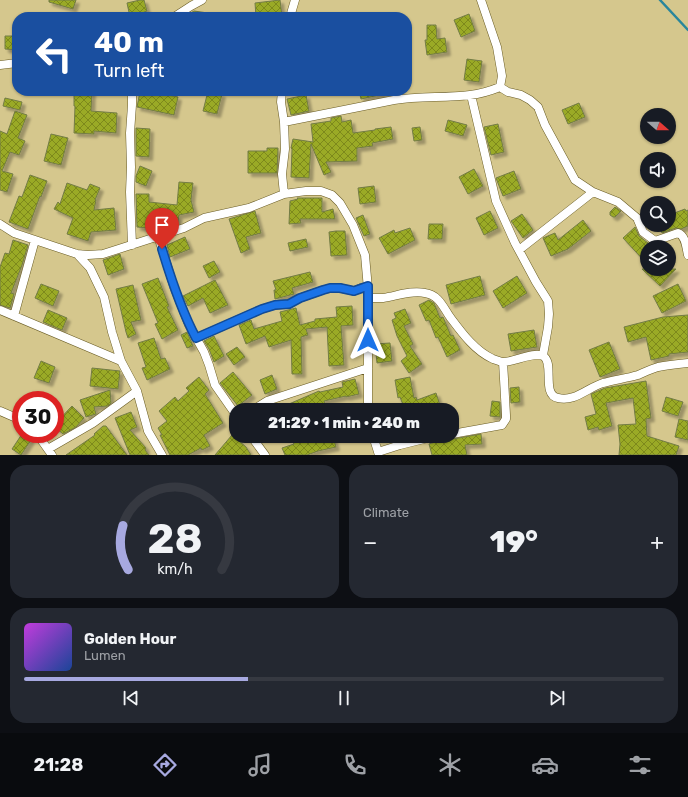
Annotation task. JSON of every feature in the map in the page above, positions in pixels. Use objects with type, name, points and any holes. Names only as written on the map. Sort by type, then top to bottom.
[{"type":"street","points":[[182,12],[202,0]]},
{"type":"street","points":[[291,12],[295,0]]},
{"type":"street","points":[[482,0],[498,47],[502,76],[500,87]]},
{"type":"street","points":[[0,65],[12,64]]},
{"type":"street","points":[[284,122],[394,100],[471,95],[500,87]]},
{"type":"street","points":[[500,87],[508,92],[521,95],[538,107],[545,125],[575,180],[592,192],[618,202],[637,218],[643,232],[655,241],[678,233],[681,234],[684,238],[688,255]]},
{"type":"street","points":[[471,95],[496,201],[519,250],[548,301],[548,327],[543,355],[548,364],[550,392],[557,398],[577,397],[590,388],[602,384],[652,369],[688,363]]},
{"type":"street","points":[[132,96],[130,133],[130,192],[132,244]]},
{"type":"street","points":[[282,96],[285,149],[282,174],[284,194]]},
{"type":"street","points":[[0,224],[14,232],[77,254],[103,254],[184,228],[204,218],[249,208],[284,194],[306,190],[321,191],[332,194],[340,203],[353,225],[365,255],[368,286],[368,403]]},
{"type":"street","points":[[519,250],[592,192]]},
{"type":"street","points":[[158,236],[174,287],[189,325],[204,352],[215,385],[229,405]]},
{"type":"street","points":[[14,316],[35,240]]},
{"type":"street","points":[[77,254],[90,268],[104,297],[112,332],[122,361],[136,391],[148,431],[162,455]]},
{"type":"street","points":[[196,338],[262,309],[275,305],[289,304],[300,298],[323,290],[340,288],[354,291],[368,286]]},
{"type":"street","points":[[368,298],[381,298],[418,292],[427,293],[440,301],[475,347],[484,354],[502,362],[537,354],[543,355]]},
{"type":"street","points":[[0,310],[122,361]]},
{"type":"street","points":[[459,433],[502,425],[506,419],[502,362]]},
{"type":"street","points":[[264,403],[368,368]]},
{"type":"street","points":[[44,443],[50,452],[136,391]]},
{"type":"street","points":[[0,411],[12,416]]},
{"type":"street","points":[[256,443],[265,455]]},
{"type":"street","points":[[375,443],[378,453],[404,443]]},
{"type":"building","points":[[49,0],[76,0],[73,9],[49,2]]},
{"type":"building","points":[[144,0],[147,11],[129,12],[127,3]]},
{"type":"building","points":[[280,0],[282,12],[256,12],[255,3]]},
{"type":"building","points":[[469,14],[475,31],[461,37],[454,20]]},
{"type":"building","points":[[427,25],[436,25],[437,39],[445,38],[447,52],[427,55],[425,40],[427,40]]},
{"type":"building","points":[[5,36],[12,36],[12,50],[5,49]]},
{"type":"building","points":[[467,59],[482,61],[479,82],[464,80]]},
{"type":"building","points":[[74,96],[92,96],[91,111],[117,113],[116,133],[94,131],[94,134],[74,133]]},
{"type":"building","points":[[139,96],[178,97],[174,115],[137,107]]},
{"type":"building","points":[[207,96],[222,96],[217,114],[203,111]]},
{"type":"building","points":[[306,96],[309,111],[291,115],[287,99]]},
{"type":"building","points":[[360,96],[375,96],[361,99]]},
{"type":"building","points":[[5,98],[22,102],[20,110],[3,106]]},
{"type":"building","points":[[579,103],[585,117],[568,124],[562,110]]},
{"type":"building","points":[[15,111],[27,115],[18,138],[25,141],[19,155],[10,152],[2,171],[13,174],[7,192],[0,190],[0,131],[7,134]]},
{"type":"building","points":[[341,116],[342,122],[351,120],[353,133],[391,127],[393,139],[372,143],[373,146],[357,148],[357,161],[326,162],[331,172],[324,175],[311,144],[309,178],[291,177],[291,148],[293,139],[313,142],[311,124],[331,121],[331,118]]},
{"type":"building","points":[[448,120],[467,125],[463,136],[445,131]]},
{"type":"building","points":[[498,124],[504,152],[491,155],[484,127]]},
{"type":"building","points":[[420,127],[422,140],[414,141],[412,128]]},
{"type":"building","points":[[136,128],[150,129],[149,157],[136,156]]},
{"type":"building","points":[[51,134],[68,138],[61,165],[44,161]]},
{"type":"building","points":[[267,148],[278,148],[277,173],[248,173],[248,151],[267,151]]},
{"type":"building","points":[[140,166],[152,171],[146,186],[136,182],[136,176]]},
{"type":"building","points":[[474,169],[483,186],[468,194],[459,177]]},
{"type":"building","points":[[514,171],[521,189],[503,196],[496,178]]},
{"type":"building","points":[[30,175],[47,181],[28,229],[9,222],[19,196],[22,197]]},
{"type":"building","points":[[179,182],[193,183],[191,200],[194,212],[179,215],[178,222],[148,219],[148,228],[137,227],[136,194],[149,194],[149,202],[177,205]]},
{"type":"building","points":[[67,183],[87,190],[90,184],[100,188],[95,200],[94,210],[114,208],[116,230],[91,232],[88,241],[67,234],[73,218],[54,209],[58,202],[60,204]]},
{"type":"building","points":[[374,186],[376,202],[360,204],[358,188]]},
{"type":"building","points":[[297,198],[322,198],[322,212],[333,209],[335,219],[300,219],[301,223],[289,224],[290,201],[298,199]]},
{"type":"building","points":[[615,207],[621,211],[613,217],[610,215],[610,212]]},
{"type":"building","points":[[685,209],[686,211],[688,210],[688,226],[681,229],[676,228],[676,212]]},
{"type":"building","points":[[255,211],[261,233],[246,237],[250,249],[241,253],[229,219]]},
{"type":"building","points":[[490,211],[498,228],[484,235],[476,218]]},
{"type":"building","points":[[522,214],[533,230],[523,238],[511,221]]},
{"type":"building","points":[[363,215],[370,234],[364,236],[356,218]]},
{"type":"building","points":[[583,220],[591,231],[568,249],[551,256],[543,238],[555,233],[558,240]]},
{"type":"building","points":[[429,224],[443,224],[442,239],[428,239]]},
{"type":"building","points":[[635,227],[639,236],[644,240],[640,240],[640,256],[623,238]]},
{"type":"building","points":[[410,228],[415,240],[388,254],[379,238],[394,230],[395,233]]},
{"type":"building","points":[[345,231],[347,255],[331,256],[329,232]]},
{"type":"building","points":[[185,237],[190,249],[170,257],[167,245]]},
{"type":"building","points":[[306,239],[308,247],[290,251],[288,243]]},
{"type":"building","points":[[13,240],[28,245],[11,293],[14,294],[10,308],[0,305],[0,267],[5,253],[9,254]]},
{"type":"building","points":[[120,254],[124,269],[108,275],[103,260]]},
{"type":"building","points":[[214,261],[220,272],[209,278],[203,266]]},
{"type":"building","points":[[310,272],[313,282],[292,288],[294,294],[275,299],[274,290],[276,290],[273,281]]},
{"type":"building","points":[[480,276],[485,295],[451,304],[446,285]]},
{"type":"building","points":[[517,276],[527,293],[503,308],[493,291]]},
{"type":"building","points":[[649,276],[669,276],[660,286]]},
{"type":"building","points":[[158,278],[169,306],[167,307],[178,330],[162,339],[155,324],[158,323],[142,284]]},
{"type":"building","points":[[215,280],[228,305],[210,313],[203,298],[188,306],[183,296]]},
{"type":"building","points":[[41,284],[59,291],[53,306],[35,298]]},
{"type":"building","points":[[678,284],[686,301],[662,313],[653,296]]},
{"type":"building","points":[[133,285],[141,320],[131,322],[136,334],[128,338],[116,289]]},
{"type":"building","points":[[429,300],[434,303],[440,318],[443,317],[451,336],[453,335],[460,350],[447,357],[438,337],[436,338],[429,320],[426,321],[419,305]]},
{"type":"building","points":[[352,306],[353,325],[341,326],[344,365],[329,366],[327,327],[306,329],[308,335],[301,337],[302,374],[292,374],[291,340],[269,347],[265,336],[246,344],[239,325],[251,320],[254,329],[282,321],[280,312],[296,308],[300,325],[315,321],[315,319],[337,317],[336,307]]},
{"type":"building","points":[[405,309],[411,323],[404,326],[413,344],[410,346],[422,364],[409,373],[401,361],[407,356],[397,336],[392,320],[396,318],[394,313]]},
{"type":"building","points":[[48,310],[67,318],[62,330],[43,322]]},
{"type":"building","points":[[688,315],[688,352],[669,354],[669,356],[651,360],[646,337],[628,342],[624,327],[663,317]]},
{"type":"building","points":[[534,330],[537,347],[511,351],[508,334]]},
{"type":"building","points":[[187,332],[193,346],[187,348],[181,335]]},
{"type":"building","points":[[214,336],[224,356],[214,362],[204,341]]},
{"type":"building","points":[[154,338],[161,359],[165,358],[170,369],[147,380],[142,368],[146,367],[138,343]]},
{"type":"building","points":[[609,342],[620,369],[600,377],[589,350]]},
{"type":"building","points":[[390,343],[392,361],[377,363],[375,344]]},
{"type":"building","points":[[237,347],[245,357],[234,365],[226,354]]},
{"type":"building","points":[[41,361],[55,367],[49,383],[34,378]]},
{"type":"building","points":[[92,368],[120,371],[118,389],[90,386]]},
{"type":"building","points":[[233,372],[252,395],[242,403],[236,403],[220,383]]},
{"type":"building","points":[[272,375],[277,389],[265,394],[260,380]]},
{"type":"building","points":[[199,377],[209,390],[205,394],[223,423],[204,435],[210,446],[202,450],[201,448],[188,455],[170,455],[158,428],[167,421],[159,411],[175,397],[178,401],[189,391],[186,388]]},
{"type":"building","points":[[410,377],[414,398],[416,397],[417,400],[436,393],[439,403],[402,403],[400,397],[398,398],[395,380]]},
{"type":"building","points":[[355,379],[359,394],[324,401],[325,403],[291,403],[319,391],[343,387],[342,382]]},
{"type":"building","points":[[646,381],[651,418],[646,419],[647,436],[679,446],[676,455],[619,455],[620,444],[618,425],[636,424],[633,398],[606,403],[612,426],[599,430],[598,427],[588,430],[585,417],[596,414],[591,394],[605,388]]},
{"type":"building","points":[[519,387],[520,402],[511,403],[510,388]]},
{"type":"building","points":[[110,390],[111,403],[108,406],[94,407],[96,414],[86,417],[80,400]]},
{"type":"building","points":[[666,397],[683,402],[678,416],[662,411]]},
{"type":"building","points":[[492,401],[500,402],[500,417],[490,416]]},
{"type":"building","points":[[72,406],[84,418],[76,427],[64,433],[64,414]]},
{"type":"building","points":[[131,412],[137,427],[130,430],[146,448],[145,450],[149,455],[130,455],[115,418]]},
{"type":"building","points":[[679,419],[688,421],[688,440],[675,437]]},
{"type":"building","points":[[103,426],[106,426],[127,455],[66,455],[95,435],[94,434]]},
{"type":"building","points":[[481,434],[482,444],[465,445],[467,455],[432,455],[429,444],[459,443],[459,438]]},
{"type":"building","points":[[229,439],[229,443],[241,443],[251,455],[215,455]]},
{"type":"building","points":[[16,443],[29,443],[21,455],[12,449]]},
{"type":"building","points":[[335,443],[336,447],[307,455],[285,455],[282,448],[294,444]]},
{"type":"waterway","points":[[660,0],[688,30]]},
{"type":"route","points":[[162,249],[174,287],[189,325],[196,338],[262,309],[275,305],[289,304],[300,298],[323,290],[340,288],[354,291],[368,286],[368,340]]}]
